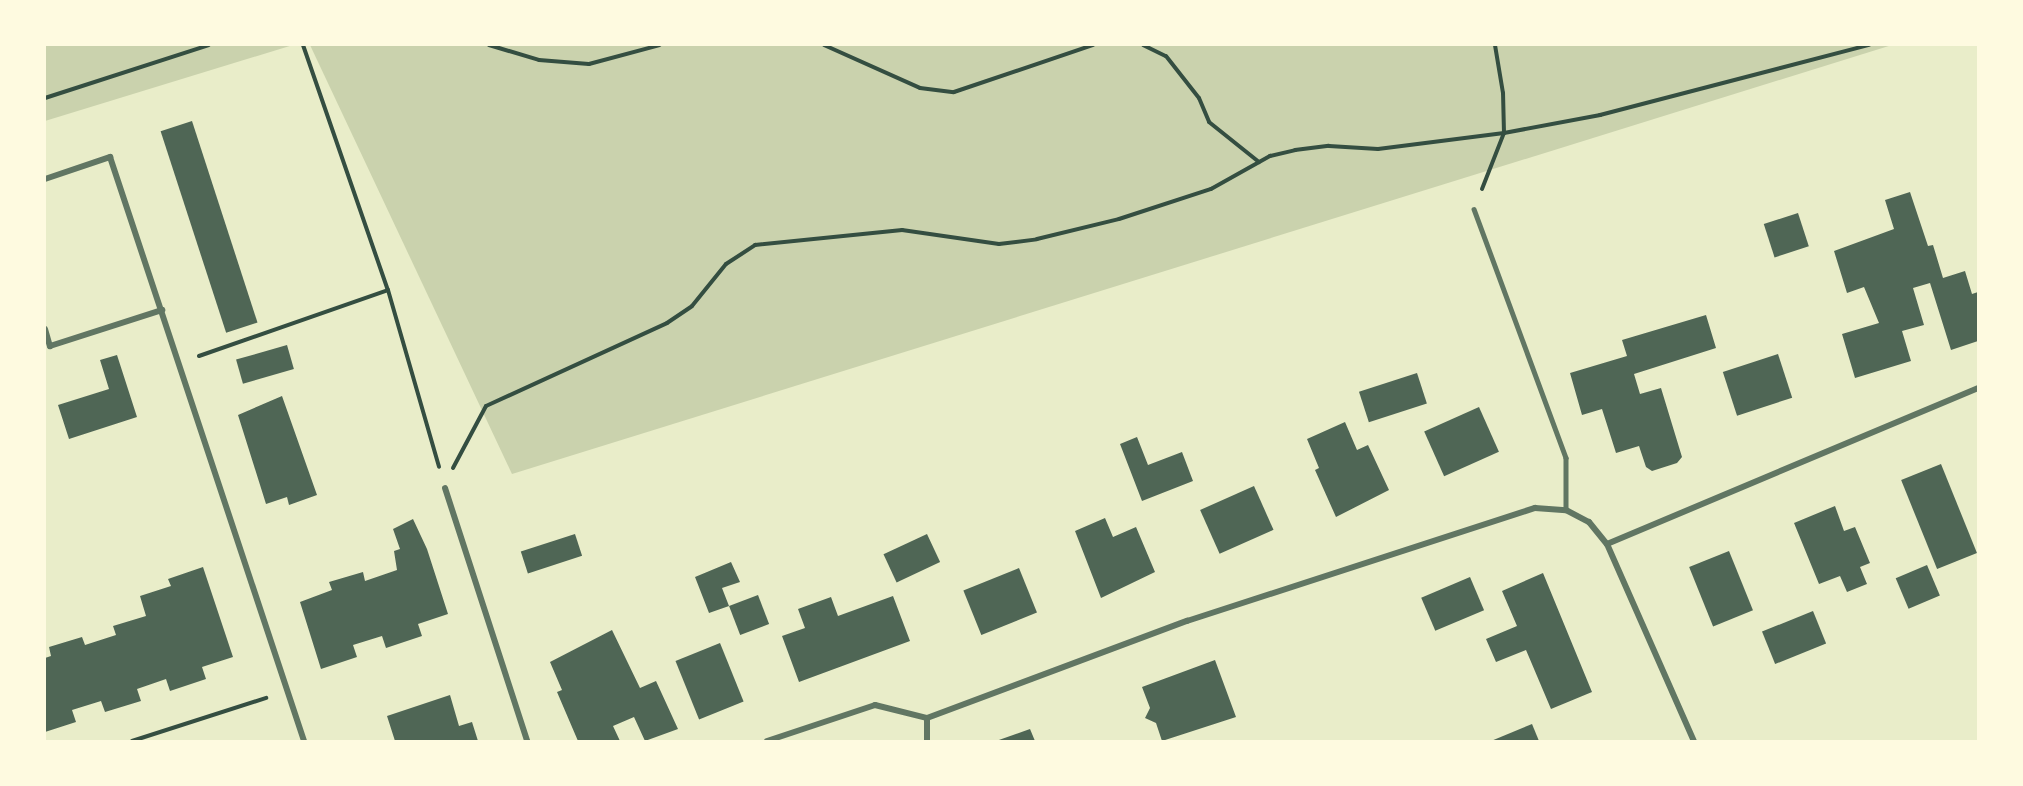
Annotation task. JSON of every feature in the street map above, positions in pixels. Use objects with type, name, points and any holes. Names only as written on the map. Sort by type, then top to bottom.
[{"type":"street","points":[[45,179],[110,157],[180,362],[304,741]]},
{"type":"street","points":[[45,329],[50,346],[162,310]]},
{"type":"street","points":[[1607,544],[1978,388]]},
{"type":"street","points":[[445,488],[527,741]]},
{"type":"street","points":[[767,741],[875,705],[927,718],[1198,617],[1534,508],[1566,510],[1589,522],[1607,544],[1694,741]]},
{"type":"street","points":[[927,718],[927,741]]},
{"type":"lane","points":[[1474,209],[1566,458],[1566,510]]},
{"type":"path","points":[[45,98],[209,45]]},
{"type":"path","points":[[303,45],[388,290],[445,488]]},
{"type":"path","points":[[489,45],[539,60],[589,64],[660,45]]},
{"type":"path","points":[[824,45],[920,87],[954,92],[1093,45]]},
{"type":"path","points":[[1143,45],[1166,56],[1199,98],[1209,122],[1260,162]]},
{"type":"path","points":[[1474,209],[1504,134],[1503,93],[1495,45]]},
{"type":"path","points":[[445,488],[465,440],[486,406],[667,323],[692,306],[726,264],[755,245],[902,230],[999,244],[1037,239],[1119,219],[1211,189],[1260,162],[1294,150],[1329,146],[1378,149],[1504,134],[1600,115],[1869,45]]},
{"type":"path","points":[[180,362],[388,290]]},
{"type":"path","points":[[132,741],[288,690]]},
{"type":"green space","points":[[45,45],[293,45],[45,121]]},
{"type":"green space","points":[[310,45],[1892,45],[512,474]]},
{"type":"building","points":[[192,121],[258,323],[226,333],[161,131]]},
{"type":"building","points":[[1910,192],[1928,246],[1933,245],[1943,278],[1965,271],[1972,294],[1978,292],[1978,341],[1951,350],[1930,283],[1913,288],[1924,325],[1902,331],[1911,361],[1855,378],[1842,334],[1879,323],[1864,287],[1847,293],[1834,251],[1894,229],[1885,200]]},
{"type":"building","points":[[1798,213],[1809,246],[1775,257],[1764,224]]},
{"type":"building","points":[[1706,315],[1716,348],[1634,374],[1640,394],[1661,388],[1682,457],[1677,463],[1652,471],[1646,467],[1639,446],[1616,453],[1602,409],[1582,415],[1570,373],[1627,356],[1622,340]]},
{"type":"building","points":[[287,345],[294,369],[243,384],[236,360]]},
{"type":"building","points":[[1778,354],[1792,398],[1737,416],[1723,372]]},
{"type":"building","points":[[117,355],[137,417],[69,439],[58,405],[109,389],[100,360]]},
{"type":"building","points":[[1417,373],[1427,403],[1369,422],[1359,392]]},
{"type":"building","points":[[282,396],[317,495],[289,505],[287,497],[266,504],[238,415]]},
{"type":"building","points":[[1479,407],[1499,452],[1444,476],[1424,431]]},
{"type":"building","points":[[1345,422],[1357,450],[1368,445],[1389,490],[1336,517],[1315,470],[1319,468],[1307,439]]},
{"type":"building","points":[[1137,437],[1148,465],[1182,452],[1193,481],[1142,501],[1120,444]]},
{"type":"building","points":[[1941,464],[1977,553],[1937,569],[1901,480]]},
{"type":"building","points":[[1254,486],[1274,530],[1220,554],[1200,510]]},
{"type":"building","points":[[1835,506],[1844,531],[1855,527],[1870,563],[1860,567],[1867,584],[1847,592],[1840,576],[1819,584],[1794,523]]},
{"type":"building","points":[[1105,518],[1113,537],[1136,527],[1155,572],[1101,598],[1075,531]]},
{"type":"building","points":[[413,519],[427,549],[448,614],[418,624],[422,636],[386,648],[382,636],[353,645],[357,657],[321,669],[300,602],[332,590],[329,582],[363,572],[365,581],[397,570],[394,551],[400,549],[393,529]]},
{"type":"building","points":[[575,534],[582,556],[528,573],[521,552]]},
{"type":"building","points":[[927,534],[940,562],[897,582],[883,554]]},
{"type":"building","points":[[1729,551],[1753,610],[1713,626],[1689,567]]},
{"type":"building","points":[[731,562],[740,582],[722,588],[729,606],[709,613],[695,577]]},
{"type":"building","points":[[1927,565],[1940,595],[1909,609],[1896,578]]},
{"type":"building","points":[[203,567],[233,657],[202,667],[206,679],[170,691],[166,679],[137,689],[141,701],[105,712],[101,701],[72,710],[76,722],[45,732],[45,658],[51,656],[49,647],[82,637],[85,645],[116,635],[113,626],[146,616],[140,596],[171,586],[168,579]]},
{"type":"building","points":[[1019,568],[1037,613],[981,635],[963,590]]},
{"type":"building","points":[[1543,573],[1592,692],[1551,709],[1526,650],[1496,662],[1486,639],[1517,626],[1502,591]]},
{"type":"building","points":[[1470,577],[1484,610],[1435,631],[1421,598]]},
{"type":"building","points":[[758,595],[769,624],[740,635],[729,606]]},
{"type":"building","points":[[893,596],[910,641],[799,682],[782,636],[805,628],[798,609],[831,597],[838,616]]},
{"type":"building","points":[[1813,611],[1826,643],[1775,664],[1762,632]]},
{"type":"building","points":[[612,630],[640,688],[656,681],[678,729],[645,741],[634,717],[613,726],[620,741],[578,741],[557,692],[562,690],[550,662]]},
{"type":"building","points":[[720,643],[744,701],[699,719],[675,661]]},
{"type":"building","points":[[1215,660],[1236,717],[1162,741],[1156,723],[1145,718],[1150,708],[1142,687]]},
{"type":"building","points":[[450,695],[459,726],[472,722],[478,741],[395,741],[387,716]]},
{"type":"building","points":[[1532,724],[1539,741],[1491,741]]},
{"type":"building","points":[[1030,729],[1035,741],[996,741]]}]
